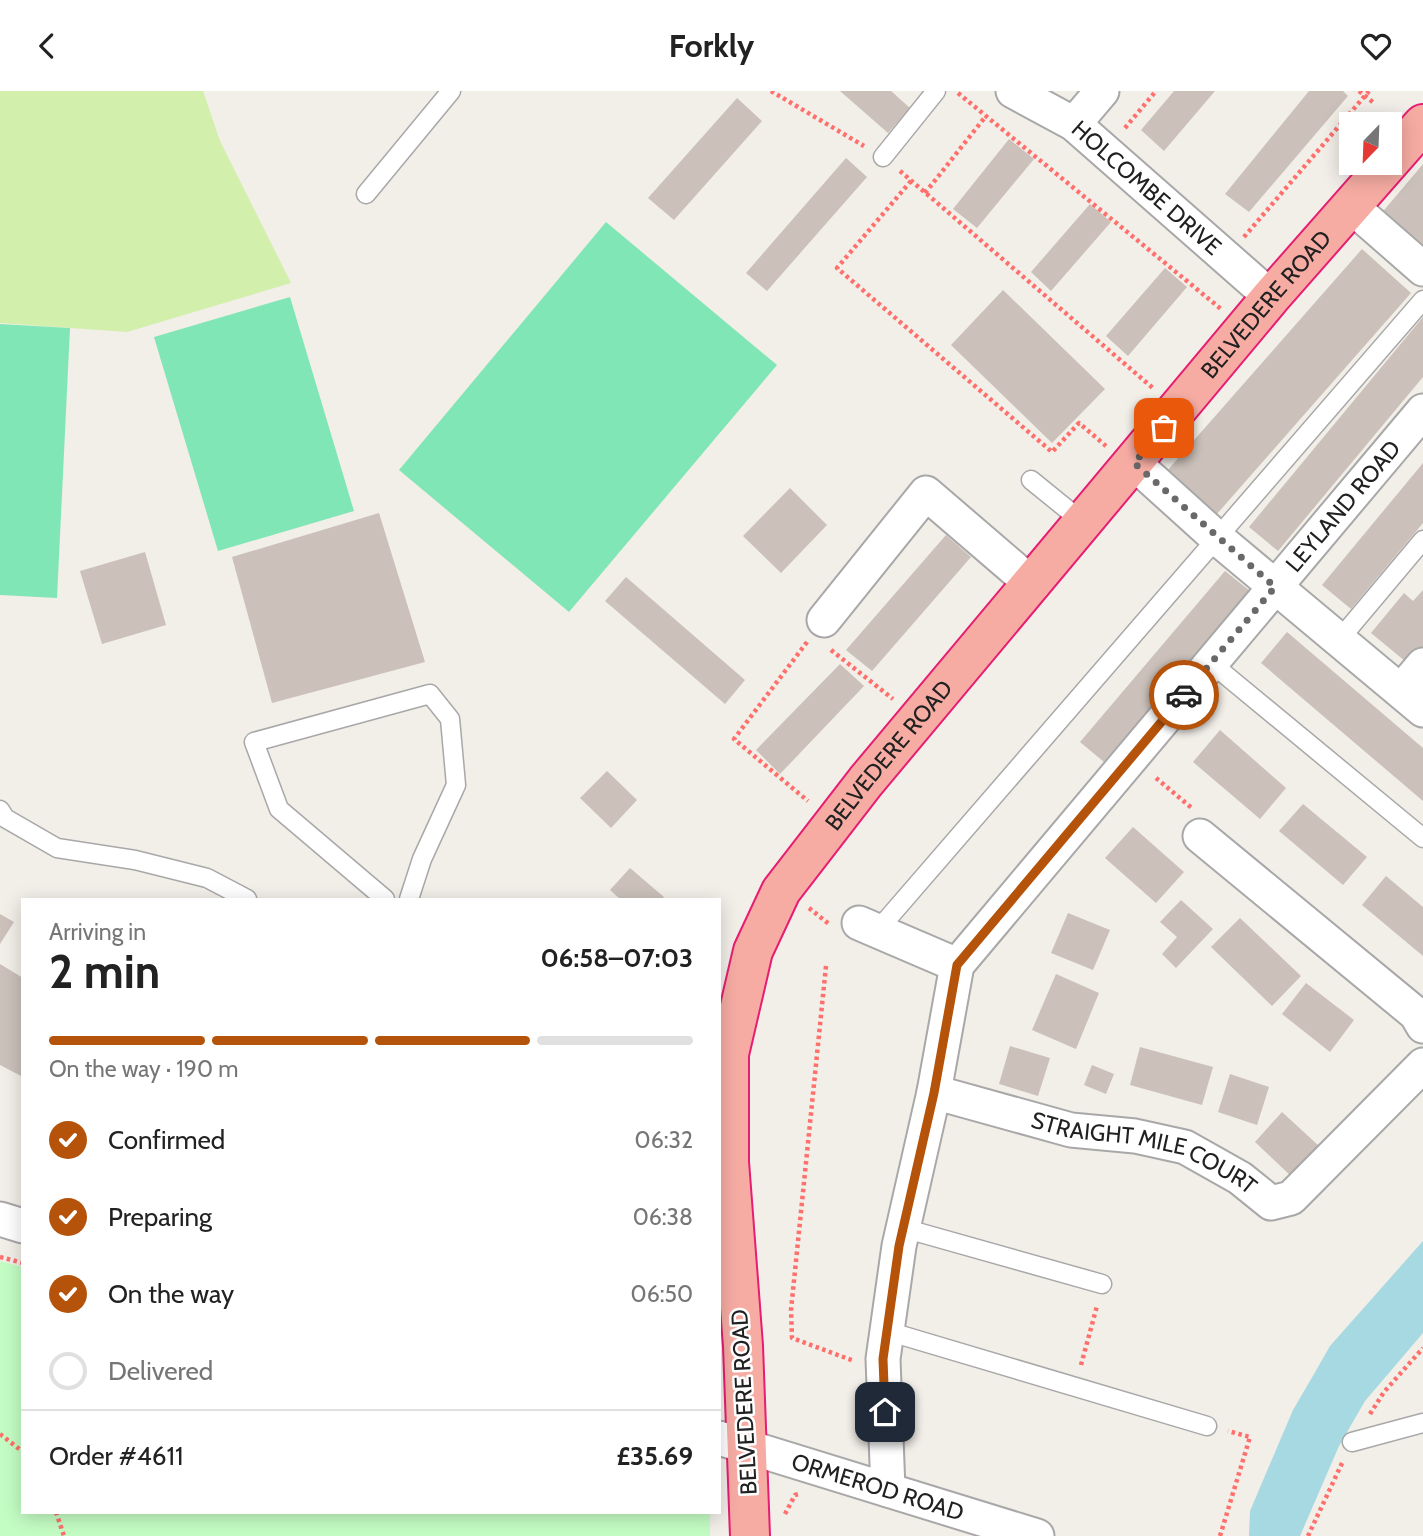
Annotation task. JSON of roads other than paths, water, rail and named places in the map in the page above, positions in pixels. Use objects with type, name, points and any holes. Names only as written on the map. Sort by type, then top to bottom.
[{"type":"highway","name":"BELVEDERE ROAD","points":[[750,1534],[733,1442],[743,1346],[729,1162],[729,1054],[753,951],[781,891],[833,822],[1271,297],[1423,124]]},
{"type":"street","name":"HOLCOMBE DRIVE","points":[[1013,91],[1074,124],[1271,297]]},
{"type":"street","points":[[1074,124],[1102,91]]},
{"type":"street","points":[[1352,207],[1423,269]]},
{"type":"street","name":"LEYLAND ROAD","points":[[888,1490],[883,1359],[903,1228],[934,1093],[957,965],[1423,411]]},
{"type":"street","points":[[1132,465],[1412,701],[1423,665]]},
{"type":"street","points":[[818,627],[926,493],[1033,585]]},
{"type":"street","points":[[1200,826],[1416,1014],[1423,1026]]},
{"type":"street","points":[[868,927],[957,965]]},
{"type":"street","name":"STRAIGHT MILE COURT","points":[[934,1093],[1071,1130],[1135,1136],[1185,1147],[1240,1178],[1271,1203],[1291,1198],[1423,1065]]},
{"type":"street","points":[[0,1219],[21,1225]]},
{"type":"street","name":"ORMEROD ROAD","points":[[733,1442],[1037,1536]]},
{"type":"lane","points":[[366,194],[451,91]]},
{"type":"lane","points":[[883,157],[936,91]]},
{"type":"lane","points":[[868,927],[1217,538],[1423,300]]},
{"type":"lane","points":[[1031,480],[1084,523]]},
{"type":"lane","points":[[1339,640],[1423,540]]},
{"type":"lane","points":[[1211,663],[1423,838]]},
{"type":"lane","points":[[384,898],[279,809],[254,742],[430,694],[450,719],[456,785],[422,859],[409,898]]},
{"type":"lane","points":[[0,810],[5,818],[57,848],[135,860],[207,878],[245,898]]},
{"type":"lane","points":[[903,1228],[1102,1284]]},
{"type":"lane","points":[[887,1331],[1207,1426]]},
{"type":"lane","points":[[1352,1442],[1423,1423]]},
{"type":"water","points":[[1423,1241],[1423,1333],[1365,1401],[1339,1446],[1300,1536],[1249,1536],[1250,1511],[1293,1410],[1330,1346]]}]
